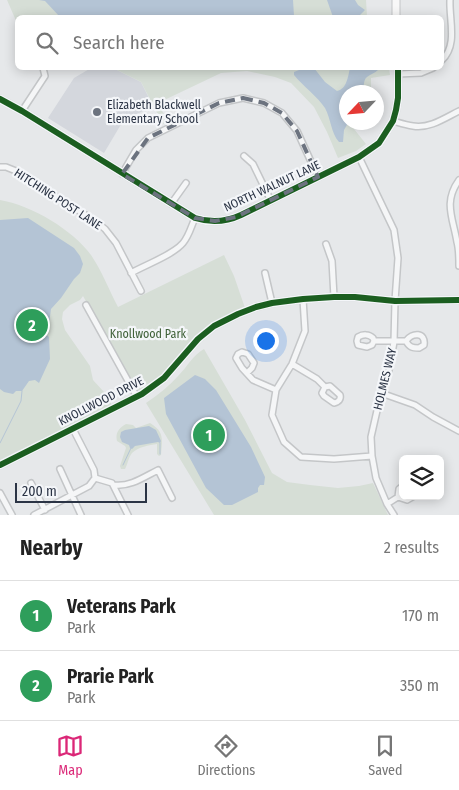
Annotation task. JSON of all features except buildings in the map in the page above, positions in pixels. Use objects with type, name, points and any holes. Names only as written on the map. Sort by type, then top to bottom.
[{"type":"street","points":[[396,0],[396,15]]},
{"type":"street","points":[[444,58],[452,44],[450,0]]},
{"type":"street","points":[[22,111],[45,76],[44,70]]},
{"type":"street","points":[[398,71],[421,73],[428,70]]},
{"type":"street","name":"NORTH WALNUT LANE","points":[[0,99],[195,218],[209,221],[226,220],[241,215],[359,157],[379,143],[393,121],[398,98],[398,71]]},
{"type":"street","points":[[122,174],[136,150],[148,138],[219,103],[242,98],[264,103],[282,113],[297,131],[318,177]]},
{"type":"street","points":[[393,121],[414,126],[426,126],[459,111]]},
{"type":"street","points":[[244,156],[253,164],[271,200]]},
{"type":"street","name":"HOLMES WAY","points":[[359,157],[394,230],[398,258],[394,342],[389,370],[381,393],[371,437],[376,478],[394,515]]},
{"type":"street","name":"HITCHING POST LANE","points":[[0,167],[16,171],[101,225],[116,243],[141,292]]},
{"type":"street","points":[[459,180],[453,188],[450,209],[458,243],[459,266]]},
{"type":"street","points":[[171,204],[186,183]]},
{"type":"street","points":[[131,273],[175,251],[182,245],[195,218]]},
{"type":"street","points":[[326,244],[332,260],[334,297]]},
{"type":"street","points":[[265,274],[272,303]]},
{"type":"street","name":"KNOLLWOOD DRIVE","points":[[0,464],[154,387],[198,339],[214,326],[238,314],[272,303],[334,297],[395,301],[459,300]]},
{"type":"street","points":[[303,299],[304,331],[292,364],[276,390],[272,415],[284,442],[301,457],[334,460],[372,456]]},
{"type":"street","points":[[86,305],[137,397]]},
{"type":"street","points":[[374,341],[406,341]]},
{"type":"street","points":[[292,364],[317,379],[325,387]]},
{"type":"street","points":[[247,373],[255,382],[276,390]]},
{"type":"street","points":[[381,393],[415,405],[433,417],[459,430]]},
{"type":"street","points":[[34,515],[89,486],[95,478],[94,470],[73,429]]},
{"type":"street","points":[[60,470],[81,515]]},
{"type":"street","points":[[95,478],[122,486],[158,470],[172,498]]},
{"type":"street","points":[[31,483],[45,510]]},
{"type":"street","points":[[114,485],[128,515]]},
{"type":"street","points":[[387,504],[398,497],[399,489]]},
{"type":"street","points":[[0,493],[12,515]]},
{"type":"highlighted area","points":[[243,98],[264,103],[282,113],[297,131],[318,177],[236,217],[215,221],[195,218],[122,174],[148,138],[219,103]]},
{"type":"shaded area","name":"Elizabeth Blackwell Elementary School","points":[[88,70],[117,70],[141,82],[153,106],[123,121],[104,153],[48,118],[74,78]]},
{"type":"green space","points":[[7,0],[366,0],[367,15],[15,15],[15,18]]},
{"type":"green space","points":[[117,70],[389,70],[390,75],[371,78],[371,85],[339,85],[339,130],[355,130],[366,144],[356,151],[338,158],[314,107],[291,83],[275,77],[247,71],[221,73],[158,103],[168,122],[163,124],[141,82]]},
{"type":"green space","name":"Knollwood Park","points":[[0,200],[38,213],[74,237],[95,261],[118,307],[224,255],[234,276],[245,308],[220,319],[202,330],[163,374],[138,391],[83,296],[63,312],[62,319],[65,330],[90,366],[93,380],[112,405],[0,460]]},
{"type":"green space","points":[[204,349],[245,420],[272,473],[287,482],[338,488],[373,483],[388,515],[214,515],[146,403],[171,383],[193,358]]},
{"type":"green space","points":[[150,423],[155,426],[162,437],[161,455],[157,454],[157,444],[140,448],[132,453],[125,469],[121,469],[120,466],[126,448],[117,441],[118,431],[126,424],[133,425],[136,428]]},
{"type":"water","points":[[39,0],[293,0],[294,15],[58,15],[45,1]]},
{"type":"water","points":[[327,0],[355,0],[365,10],[360,15],[332,15]]},
{"type":"water","points":[[299,70],[316,70],[325,82],[337,91],[339,90],[339,130],[344,130],[343,142],[339,142],[336,138],[325,108],[294,75],[294,72]]},
{"type":"water","points":[[350,70],[378,70],[368,76],[364,85],[345,85]]},
{"type":"water","points":[[28,218],[74,248],[83,264],[80,273],[51,309],[49,324],[33,312],[29,312],[29,320],[49,337],[50,359],[39,383],[35,380],[29,381],[22,391],[16,391],[13,394],[0,389],[0,220]]},
{"type":"water","points":[[195,375],[205,379],[216,390],[251,447],[265,477],[264,485],[260,485],[258,492],[232,505],[224,505],[206,488],[166,414],[164,398]]},
{"type":"water","points":[[149,426],[156,430],[161,441],[160,443],[135,446],[132,449],[129,445],[122,442],[121,432]]},
{"type":"waterway","points":[[0,443],[21,401],[22,391]]},
{"type":"waterway","points":[[160,443],[160,454]]},
{"type":"waterway","points":[[123,465],[131,448]]},
{"type":"cycle path","points":[[0,99],[195,218],[218,221],[241,215],[359,157],[379,143],[393,121],[396,110],[398,70]]},
{"type":"cycle path","points":[[0,465],[142,394],[164,378],[198,339],[214,326],[256,307],[303,299],[334,297],[395,301],[459,300]]},
{"type":"place","name":"Elizabeth Blackwell Elementary School","points":[[97,112]]},
{"type":"place","name":"Prarie Park","points":[[32,325]]},
{"type":"place","name":"Veterans Park","points":[[209,435]]}]
